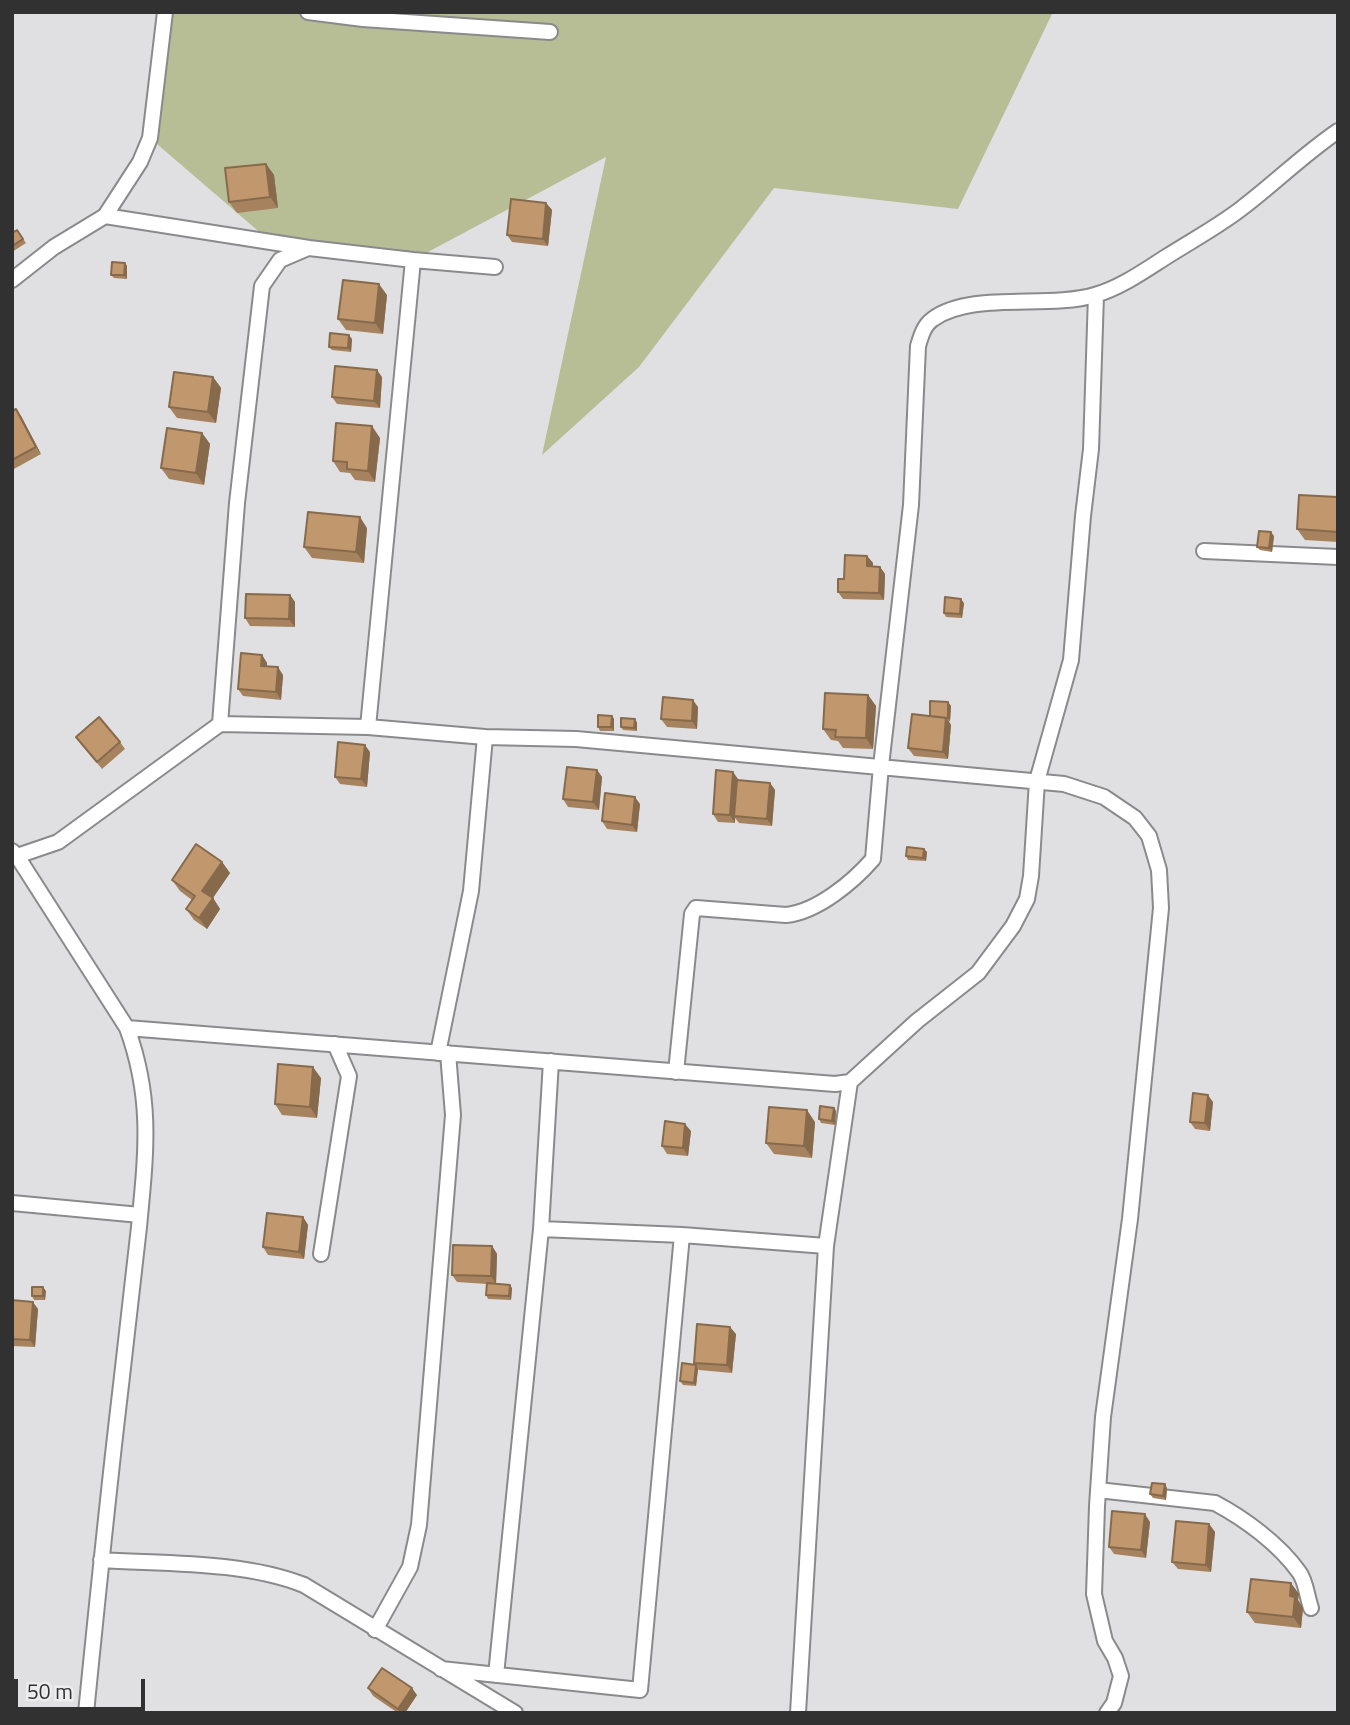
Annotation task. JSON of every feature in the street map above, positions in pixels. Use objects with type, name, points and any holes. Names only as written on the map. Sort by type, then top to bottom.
[{"type":"street","points":[[12,280],[54,247],[105,216],[140,162],[150,138],[165,12]]},
{"type":"street","points":[[307,12],[363,19],[550,32]]},
{"type":"street","points":[[676,1072],[692,914],[696,908],[800,914],[818,906],[873,859],[911,505],[918,346],[922,332],[931,320],[948,310],[970,305],[1065,300],[1097,295],[1145,270],[1241,209],[1311,149],[1338,131]]},
{"type":"street","points":[[105,216],[309,248],[495,267]]},
{"type":"street","points":[[220,724],[237,503],[262,286],[280,260],[309,248]]},
{"type":"street","points":[[368,727],[413,260]]},
{"type":"street","points":[[127,1028],[835,1084],[850,1082],[917,1021],[978,973],[1013,926],[1027,899],[1037,782],[1071,660],[1091,449],[1097,295]]},
{"type":"street","points":[[1204,551],[1338,557]]},
{"type":"street","points":[[86,1713],[146,1157],[147,1113],[136,1052],[127,1028],[15,853],[58,842],[220,724],[368,727],[485,737],[576,739],[1064,784],[1104,797],[1135,818],[1149,836],[1160,870],[1161,908],[1130,1219],[1105,1404],[1098,1490],[1094,1594],[1105,1642],[1115,1658],[1121,1676],[1114,1703],[1107,1713]]},
{"type":"street","points":[[375,1630],[410,1567],[419,1525],[453,1115],[443,1053],[471,891],[485,737]]},
{"type":"street","points":[[321,1254],[349,1076],[335,1044]]},
{"type":"street","points":[[496,1675],[541,1229],[551,1061]]},
{"type":"street","points":[[798,1713],[826,1247],[850,1082]]},
{"type":"street","points":[[12,1203],[140,1214]]},
{"type":"street","points":[[541,1229],[682,1235],[826,1247]]},
{"type":"street","points":[[441,1669],[640,1690],[682,1235]]},
{"type":"street","points":[[1098,1490],[1215,1503],[1229,1510],[1282,1553],[1301,1574],[1311,1608]]},
{"type":"street","points":[[101,1560],[228,1568],[280,1576],[304,1585],[515,1713]]},
{"type":"green space","points":[[165,12],[1053,12],[958,209],[774,188],[639,367],[542,455],[606,157],[413,260],[271,242],[150,138]]},
{"type":"building","points":[[266,164],[270,197],[229,202],[225,168]]},
{"type":"building","points":[[511,199],[546,203],[543,239],[507,235]]},
{"type":"building","points":[[17,230],[23,239],[12,246],[12,233]]},
{"type":"building","points":[[112,262],[125,263],[124,275],[111,275]]},
{"type":"building","points":[[343,280],[379,284],[375,323],[338,319]]},
{"type":"building","points":[[330,333],[349,335],[348,348],[329,347]]},
{"type":"building","points":[[335,366],[377,370],[374,401],[332,397]]},
{"type":"building","points":[[174,372],[213,377],[208,412],[169,407]]},
{"type":"building","points":[[16,409],[36,447],[12,460],[12,411]]},
{"type":"building","points":[[336,423],[372,426],[368,471],[347,469],[347,462],[333,461]]},
{"type":"building","points":[[167,428],[202,433],[196,473],[161,468]]},
{"type":"building","points":[[1299,495],[1338,497],[1338,532],[1297,529]]},
{"type":"building","points":[[308,512],[360,517],[356,552],[304,547]]},
{"type":"building","points":[[1259,531],[1271,532],[1269,548],[1257,547]]},
{"type":"building","points":[[845,555],[867,556],[867,566],[880,567],[879,593],[838,592],[838,579],[844,579]]},
{"type":"building","points":[[246,594],[290,595],[289,619],[245,618]]},
{"type":"building","points":[[945,597],[961,599],[960,614],[944,613]]},
{"type":"building","points":[[241,653],[262,655],[261,666],[278,667],[276,692],[238,689]]},
{"type":"building","points":[[825,693],[868,695],[866,738],[835,737],[836,730],[823,729]]},
{"type":"building","points":[[663,697],[693,700],[692,721],[661,719]]},
{"type":"building","points":[[930,701],[948,702],[948,718],[930,716]]},
{"type":"building","points":[[912,714],[946,718],[943,752],[908,748]]},
{"type":"building","points":[[598,715],[612,716],[611,727],[598,727]]},
{"type":"building","points":[[99,717],[120,742],[97,762],[76,737]]},
{"type":"building","points":[[621,718],[635,719],[634,728],[621,727]]},
{"type":"building","points":[[338,742],[365,745],[361,779],[335,777]]},
{"type":"building","points":[[567,767],[597,770],[593,802],[563,799]]},
{"type":"building","points":[[716,770],[733,772],[730,815],[713,814]]},
{"type":"building","points":[[737,780],[770,783],[767,819],[734,816]]},
{"type":"building","points":[[605,793],[635,797],[632,825],[602,821]]},
{"type":"building","points":[[196,844],[222,862],[202,891],[213,898],[199,918],[186,909],[195,896],[172,880]]},
{"type":"building","points":[[907,847],[924,849],[923,858],[906,856]]},
{"type":"building","points":[[278,1064],[313,1067],[310,1107],[275,1104]]},
{"type":"building","points":[[1193,1093],[1208,1095],[1205,1123],[1190,1122]]},
{"type":"building","points":[[820,1106],[834,1108],[832,1121],[819,1119]]},
{"type":"building","points":[[769,1107],[807,1110],[804,1146],[766,1143]]},
{"type":"building","points":[[665,1121],[685,1124],[683,1148],[662,1146]]},
{"type":"building","points":[[267,1213],[303,1217],[299,1252],[263,1247]]},
{"type":"building","points":[[453,1245],[492,1246],[491,1276],[452,1275]]},
{"type":"building","points":[[487,1283],[510,1285],[509,1296],[486,1295]]},
{"type":"building","points":[[32,1287],[43,1287],[43,1296],[32,1296]]},
{"type":"building","points":[[12,1300],[33,1302],[30,1340],[12,1339]]},
{"type":"building","points":[[697,1324],[730,1327],[727,1365],[694,1363]]},
{"type":"building","points":[[682,1363],[696,1365],[694,1383],[680,1381]]},
{"type":"building","points":[[1152,1483],[1165,1484],[1163,1496],[1150,1494]]},
{"type":"building","points":[[1112,1511],[1145,1514],[1141,1550],[1109,1547]]},
{"type":"building","points":[[1176,1521],[1209,1524],[1206,1565],[1172,1562]]},
{"type":"building","points":[[1251,1579],[1291,1583],[1290,1596],[1295,1597],[1293,1617],[1247,1612]]},
{"type":"building","points":[[382,1668],[412,1688],[398,1709],[368,1688]]}]
